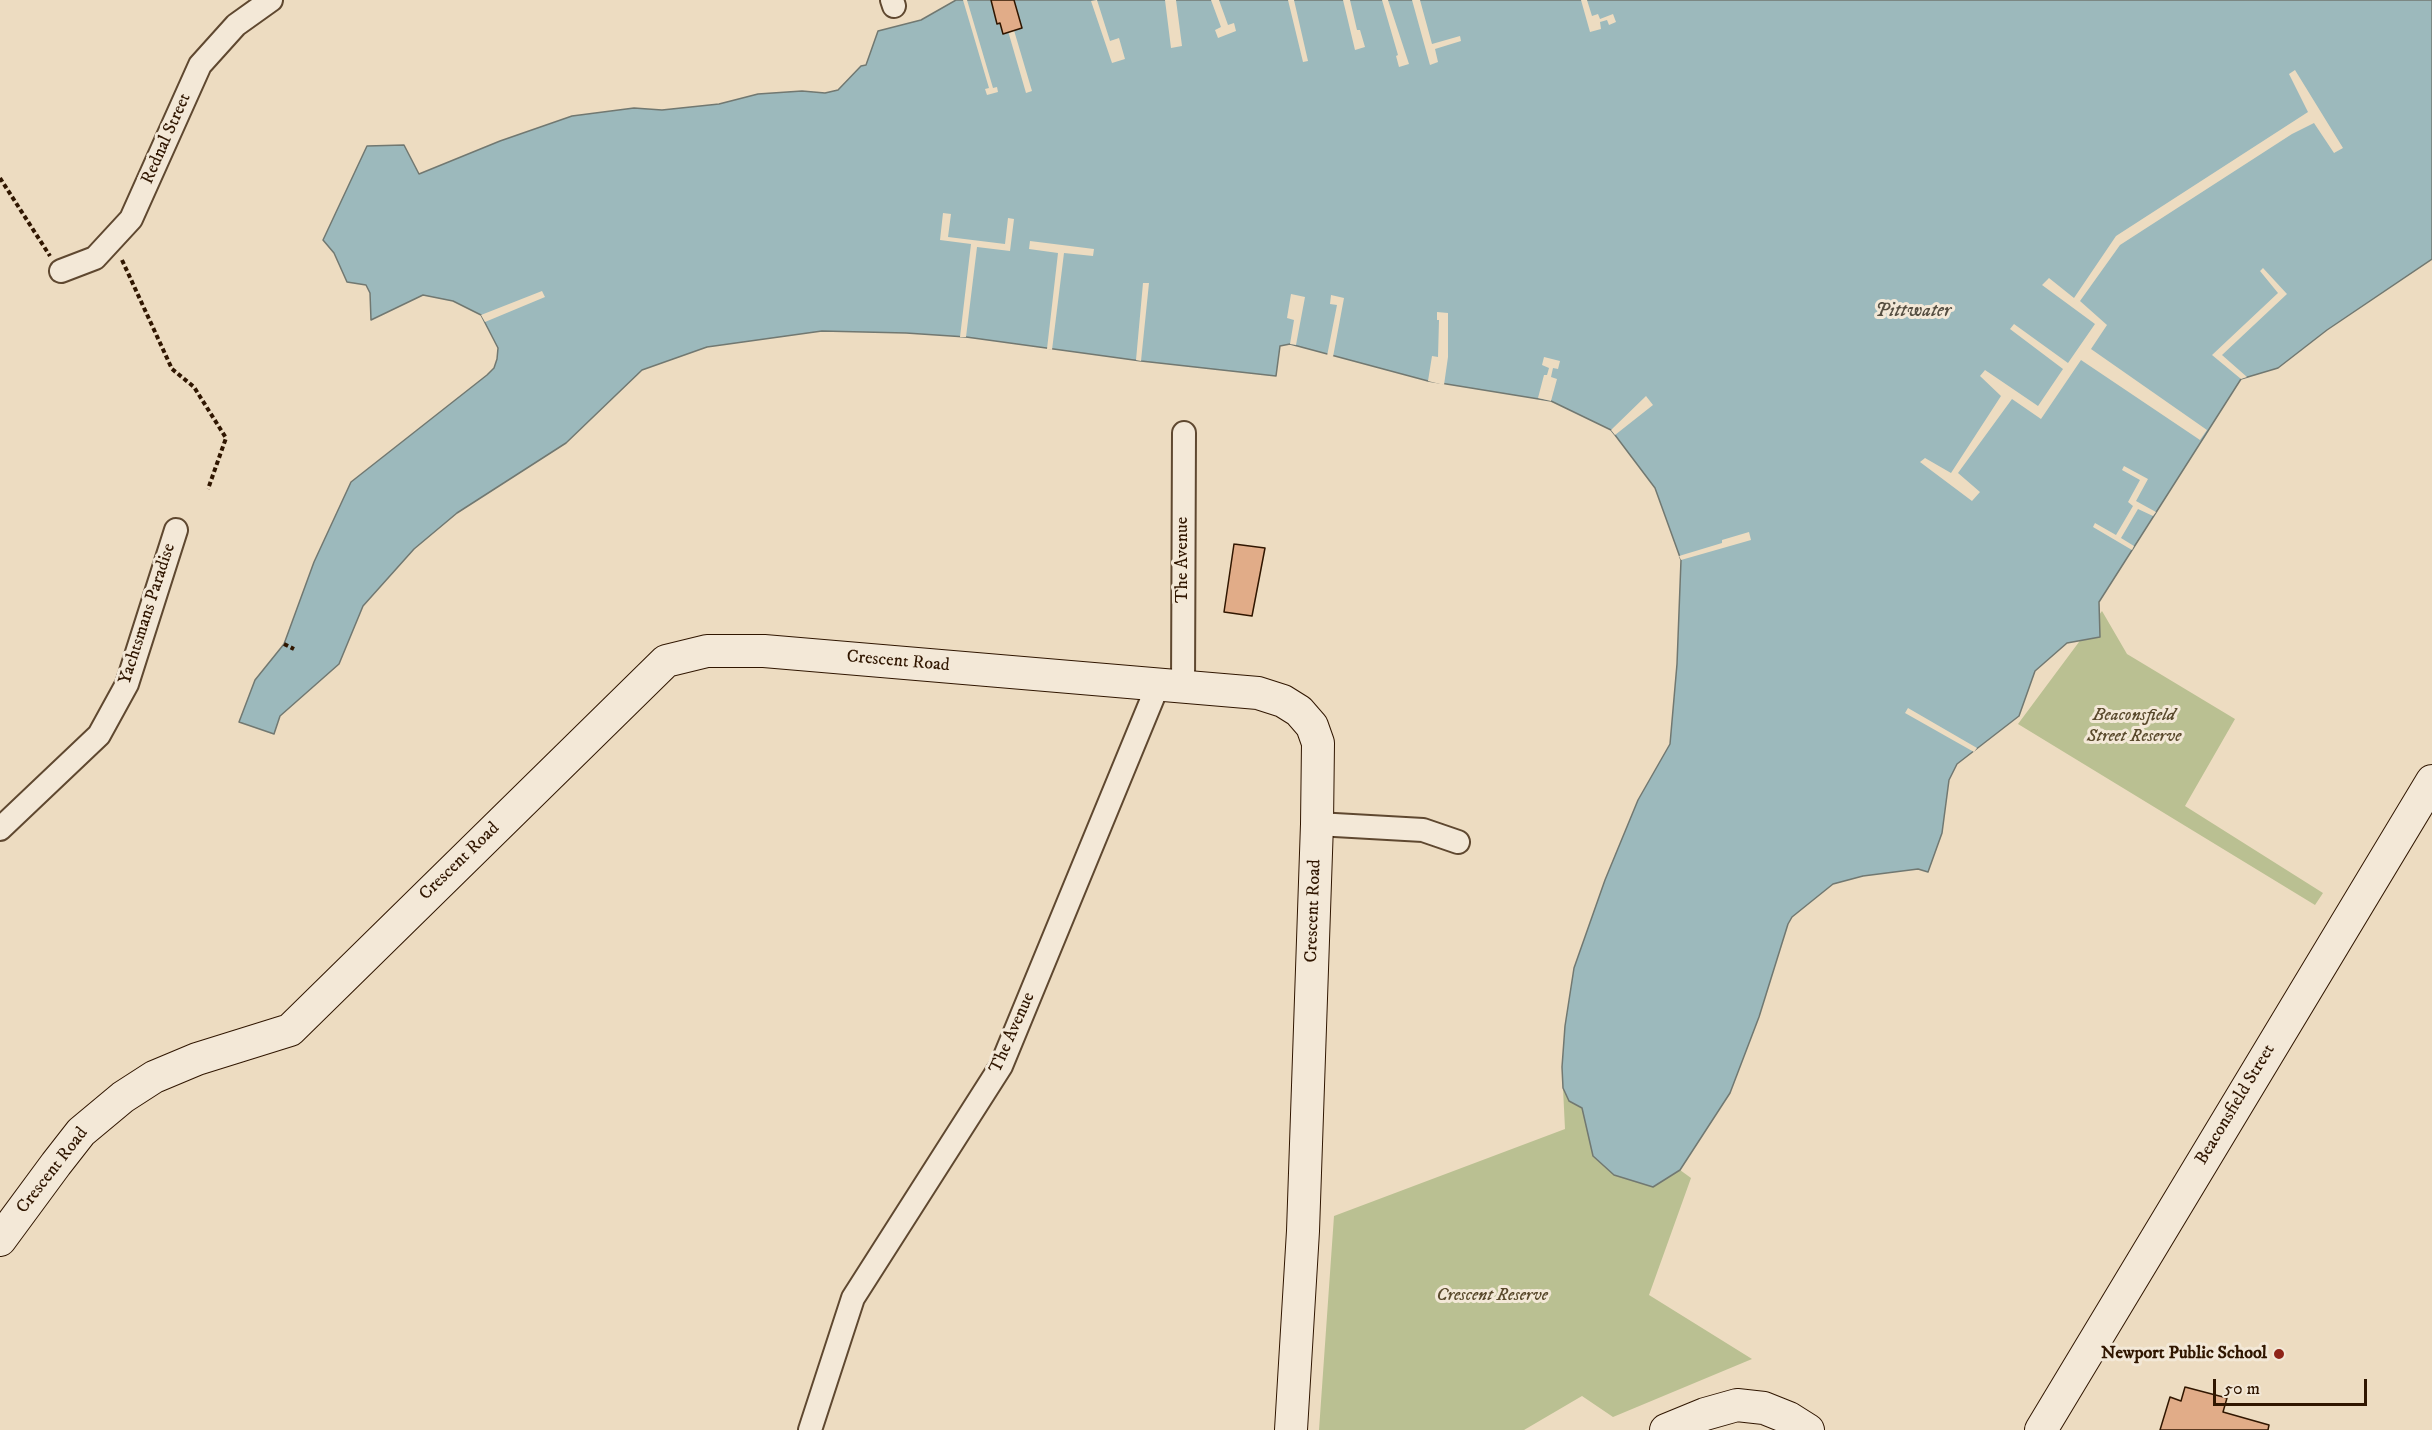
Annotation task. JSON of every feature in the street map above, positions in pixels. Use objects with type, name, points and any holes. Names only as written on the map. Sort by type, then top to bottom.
[{"type":"street","name":"Rednal Street","points":[[61,271],[95,258],[131,219],[200,65],[236,25],[271,0]]},
{"type":"street","name":"The Avenue","points":[[810,1430],[853,1298],[1001,1066],[1171,686],[1184,433]]},
{"type":"street","name":"Yachtsmans Paradise","points":[[0,829],[99,735],[127,684],[176,530]]},
{"type":"street","name":"Crescent Road","points":[[0,1240],[81,1132],[123,1096],[154,1077],[197,1059],[290,1030],[666,661],[707,651],[764,651],[1258,693],[1283,701],[1299,711],[1312,726],[1318,743],[1303,1231],[1291,1430]]},
{"type":"street","name":"Beaconsfield Street","points":[[2041,1430],[2432,781]]},
{"type":"street","points":[[1317,824],[1423,830],[1458,843]]},
{"type":"street","points":[[1666,1430],[1705,1414],[1737,1406],[1764,1408],[1790,1418],[1808,1430]]},
{"type":"path","points":[[0,178],[61,271]]},
{"type":"path","points":[[121,256],[172,369],[194,387],[226,438],[208,489]]},
{"type":"path","points":[[284,644],[294,649]]},
{"type":"green space","name":"Beaconsfield Street Reserve","points":[[2102,611],[2127,654],[2235,719],[2185,806],[2323,893],[2315,905],[2018,724]]},
{"type":"green space","name":"Crescent Reserve","points":[[1563,1088],[1569,1101],[1582,1108],[1593,1156],[1653,1187],[1680,1170],[1691,1178],[1649,1295],[1752,1359],[1613,1417],[1582,1396],[1524,1430],[1319,1430],[1334,1216],[1565,1129]]},
{"type":"water","name":"Pittwater","points":[[956,0],[2432,0],[2432,259],[2327,330],[2278,368],[2241,379],[2099,602],[2100,637],[2067,643],[2035,671],[2019,716],[1957,764],[1949,780],[1942,833],[1928,872],[1918,869],[1863,876],[1833,884],[1792,917],[1759,1017],[1730,1093],[1680,1170],[1653,1187],[1614,1175],[1593,1156],[1582,1108],[1569,1101],[1563,1088],[1562,1067],[1565,1026],[1574,968],[1605,880],[1638,800],[1670,744],[1677,664],[1681,560],[1655,488],[1611,430],[1551,401],[1428,381],[1290,344],[1280,346],[1276,376],[1141,361],[966,337],[906,333],[822,331],[707,347],[642,370],[566,443],[457,513],[414,549],[363,606],[339,664],[280,716],[274,734],[239,722],[255,680],[284,644],[314,562],[351,482],[487,375],[494,368],[497,359],[498,348],[481,315],[453,301],[423,295],[371,320],[370,293],[366,285],[347,282],[334,253],[323,240],[367,146],[404,145],[419,174],[500,141],[572,116],[634,108],[662,110],[719,104],[758,94],[802,91],[825,93],[838,90],[861,66],[866,65],[878,31],[921,20]]},
{"type":"pier","points":[[963,0],[967,0],[993,88],[997,87],[998,92],[987,95],[985,89],[989,88]]},
{"type":"pier","points":[[999,0],[1005,0],[1032,91],[1026,93]]},
{"type":"pier","points":[[1097,0],[1110,41],[1119,38],[1125,59],[1112,63],[1091,1]]},
{"type":"pier","points":[[1165,0],[1176,0],[1182,46],[1171,48]]},
{"type":"pier","points":[[1211,0],[1219,0],[1228,25],[1234,23],[1236,31],[1218,38],[1215,30],[1221,27]]},
{"type":"pier","points":[[1288,0],[1294,0],[1308,61],[1303,62]]},
{"type":"pier","points":[[1343,0],[1350,0],[1357,30],[1360,30],[1365,47],[1355,50]]},
{"type":"pier","points":[[1382,0],[1388,0],[1409,64],[1399,67],[1396,56],[1398,55]]},
{"type":"pier","points":[[1412,0],[1420,0],[1432,44],[1460,36],[1461,41],[1435,49],[1438,62],[1430,65]]},
{"type":"pier","points":[[1581,0],[1587,0],[1592,16],[1598,14],[1600,19],[1613,14],[1616,22],[1609,25],[1607,20],[1600,22],[1601,29],[1590,32]]},
{"type":"pier","points":[[2295,70],[2343,148],[2334,153],[2314,123],[2292,134],[2120,245],[2080,301],[2107,325],[2091,349],[2207,430],[2200,440],[2081,360],[2041,419],[2012,399],[1958,473],[1980,492],[1972,501],[1920,462],[1925,458],[1951,473],[2001,396],[1980,376],[1985,370],[2038,406],[2063,369],[2010,329],[2014,324],[2068,363],[2095,324],[2042,285],[2049,278],[2074,298],[2116,236],[2308,112],[2289,74]]},
{"type":"pier","points":[[943,213],[951,214],[948,237],[1005,244],[1008,218],[1014,219],[1010,251],[977,247],[966,337],[960,337],[971,244],[940,240]]},
{"type":"pier","points":[[1030,241],[1094,249],[1093,256],[1064,253],[1052,350],[1047,349],[1058,253],[1029,249]]},
{"type":"pier","points":[[2263,268],[2287,294],[2222,355],[2247,377],[2241,379],[2212,355],[2278,293],[2260,271]]},
{"type":"pier","points":[[1143,283],[1149,283],[1141,361],[1136,360]]},
{"type":"pier","points":[[542,291],[545,297],[485,322],[481,315]]},
{"type":"pier","points":[[1291,294],[1305,297],[1296,345],[1290,344],[1294,320],[1287,318]]},
{"type":"pier","points":[[1331,295],[1344,298],[1333,357],[1327,356],[1337,305],[1330,304]]},
{"type":"pier","points":[[1437,312],[1448,313],[1448,357],[1444,385],[1428,381],[1432,356],[1438,357],[1439,320],[1437,320]]},
{"type":"pier","points":[[1544,357],[1560,361],[1558,369],[1553,368],[1551,377],[1557,379],[1551,401],[1538,398],[1544,375],[1547,375],[1549,368],[1542,365]]},
{"type":"pier","points":[[1646,396],[1653,405],[1615,435],[1611,430]]},
{"type":"pier","points":[[2124,466],[2148,479],[2136,501],[2156,512],[2153,516],[2138,509],[2121,538],[2134,546],[2132,550],[2093,527],[2095,523],[2116,535],[2133,506],[2128,502],[2140,480],[2122,470]]},
{"type":"pier","points":[[1749,532],[1751,540],[1681,560],[1679,556],[1722,543],[1722,540]]},
{"type":"pier","points":[[1908,708],[1977,748],[1974,752],[1905,713]]},
{"type":"building","points":[[991,0],[1014,0],[1022,28],[1003,34],[1000,23],[997,24]]},
{"type":"building","points":[[1234,544],[1265,548],[1252,616],[1224,612]]},
{"type":"building","points":[[2185,1387],[2227,1398],[2223,1412],[2269,1425],[2268,1430],[2160,1430],[2170,1397],[2181,1401]]},
{"type":"place","name":"Newport Public School","points":[[2279,1354]]}]
